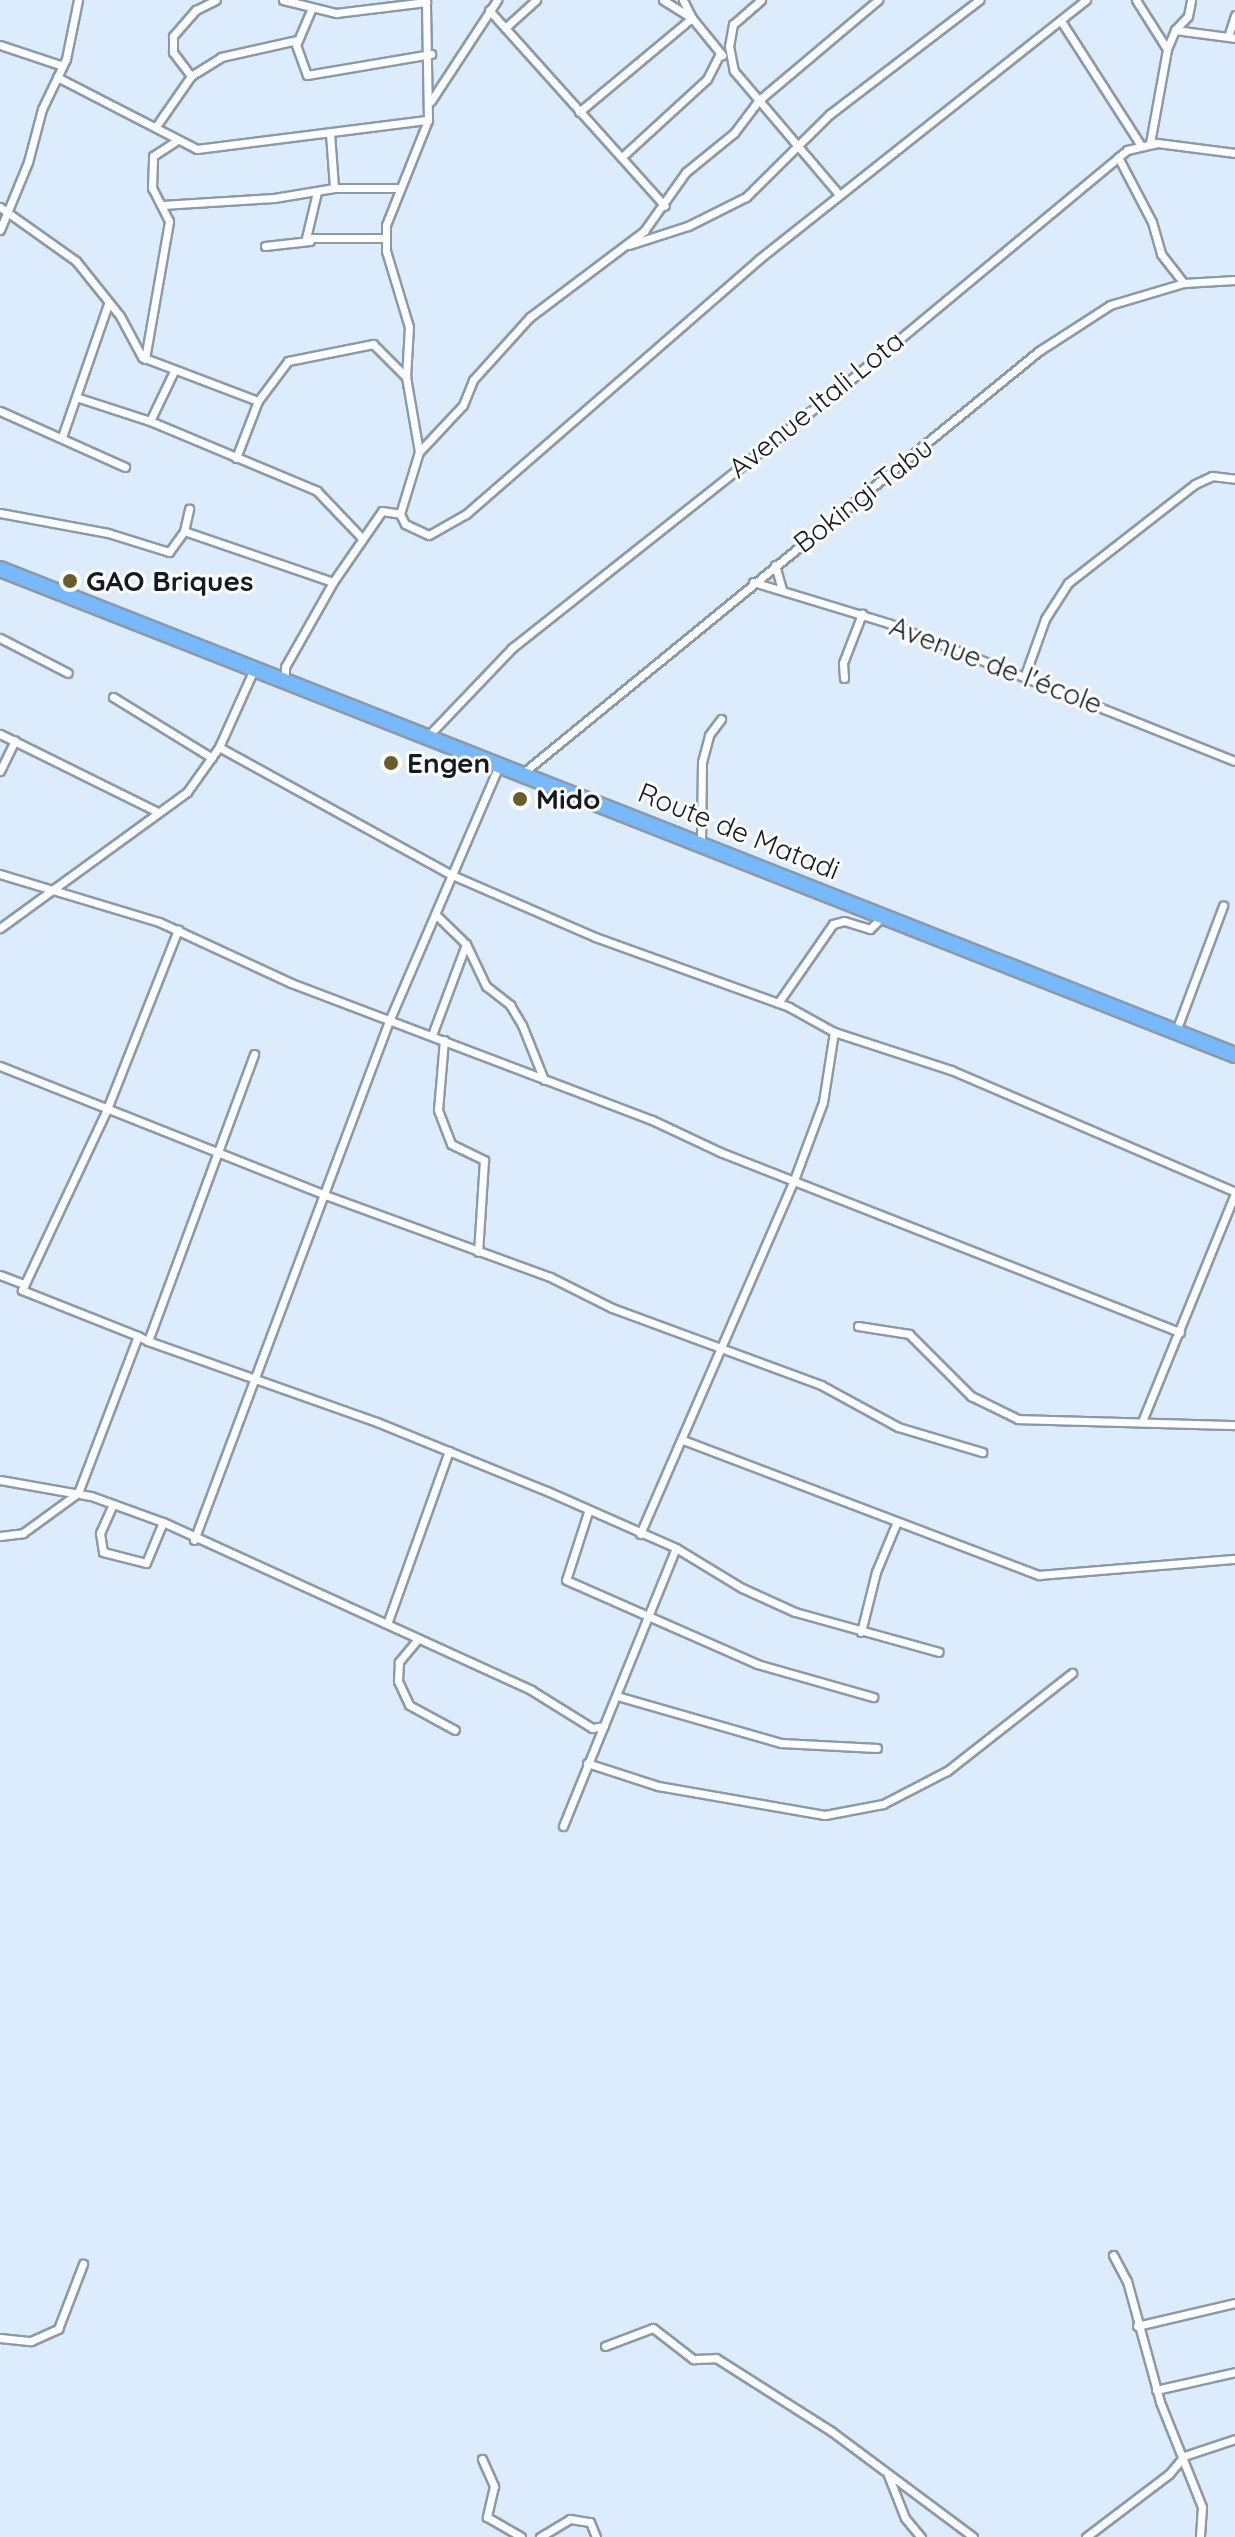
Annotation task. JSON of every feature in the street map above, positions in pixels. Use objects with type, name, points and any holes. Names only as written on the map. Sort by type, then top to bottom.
[{"type":"highway","name":"Route de Matadi","points":[[0,569],[1235,1055]]},
{"type":"street","points":[[0,230],[3,208],[17,192],[42,109],[63,66],[78,0]]},
{"type":"street","points":[[191,76],[171,41],[196,10],[216,0]]},
{"type":"street","points":[[283,0],[311,10],[336,13],[426,1],[431,54],[428,120],[397,188],[385,238],[409,327],[406,377],[419,452]]},
{"type":"street","points":[[505,28],[536,0]]},
{"type":"street","points":[[663,0],[692,18]]},
{"type":"street","points":[[683,0],[692,18],[731,62],[758,101],[838,193]]},
{"type":"street","points":[[731,62],[733,24],[761,0]]},
{"type":"street","points":[[878,0],[758,101],[734,133],[686,172],[665,206],[627,246],[530,317],[473,380],[463,405],[419,452],[400,514],[405,524],[429,535],[466,514],[838,193],[1086,0]]},
{"type":"street","points":[[627,246],[688,226],[746,197],[830,114],[979,0]]},
{"type":"street","points":[[1136,0],[1167,49]]},
{"type":"street","points":[[1150,143],[1167,49],[1175,30],[1188,16],[1191,0]]},
{"type":"street","points":[[431,101],[495,1]]},
{"type":"street","points":[[311,10],[298,40],[297,52],[307,75],[431,54]]},
{"type":"street","points":[[489,10],[665,206]]},
{"type":"street","points":[[1175,30],[1232,38],[1235,15]]},
{"type":"street","points":[[579,112],[692,18]]},
{"type":"street","points":[[1061,21],[1140,144]]},
{"type":"street","points":[[157,125],[191,76],[221,57],[298,40]]},
{"type":"street","points":[[0,45],[63,66]]},
{"type":"street","points":[[623,156],[707,79],[720,53]]},
{"type":"street","points":[[57,77],[157,125],[197,149],[428,120]]},
{"type":"street","points":[[330,133],[334,188]]},
{"type":"street","points":[[145,359],[169,221],[152,188],[153,156],[178,140]]},
{"type":"street","name":"Avenue Itali Lota","points":[[428,736],[512,648],[849,381],[1118,157],[1140,144],[1150,143],[1235,153]]},
{"type":"street","points":[[1118,157],[1152,222],[1161,254],[1184,283]]},
{"type":"street","points":[[162,205],[334,188],[397,188]]},
{"type":"street","points":[[310,241],[305,226],[317,192]]},
{"type":"street","points":[[3,208],[61,247],[108,304],[145,359],[258,401]]},
{"type":"street","points":[[265,246],[385,238]]},
{"type":"street","name":"Bokingi Tabu","points":[[523,773],[1039,351],[1110,305],[1184,283],[1235,280]]},
{"type":"street","points":[[62,437],[108,304]]},
{"type":"street","points":[[236,458],[258,401],[288,361],[366,344],[406,377]]},
{"type":"street","points":[[150,421],[174,371]]},
{"type":"street","points":[[76,397],[150,421],[317,491],[361,537]]},
{"type":"street","points":[[0,411],[125,467]]},
{"type":"street","points":[[1025,675],[1045,619],[1068,583],[1195,484],[1212,476],[1235,479]]},
{"type":"street","points":[[0,513],[108,533],[169,552],[184,531],[189,509]]},
{"type":"street","points":[[285,680],[285,667],[361,537],[382,511],[400,514]]},
{"type":"street","points":[[184,531],[333,582]]},
{"type":"street","points":[[775,565],[782,590]]},
{"type":"street","name":"Avenue de l'école","points":[[753,582],[862,614],[1025,675],[1235,761]]},
{"type":"street","points":[[844,678],[843,663],[862,614]]},
{"type":"street","points":[[0,638],[68,673]]},
{"type":"street","points":[[0,928],[156,811],[175,804],[219,747],[254,669]]},
{"type":"street","points":[[113,697],[212,758]]},
{"type":"street","points":[[701,843],[702,762],[709,735],[721,719]]},
{"type":"street","points":[[0,734],[156,811]]},
{"type":"street","points":[[0,771],[15,740]]},
{"type":"street","points":[[219,747],[369,834],[452,875],[595,937],[778,1003],[834,1032],[951,1070],[1235,1192],[1143,1419]]},
{"type":"street","points":[[194,1540],[257,1382],[389,1021],[499,765]]},
{"type":"street","points":[[0,874],[48,892],[178,930],[389,1021],[432,1035],[1180,1332]]},
{"type":"street","points":[[1175,1032],[1223,906]]},
{"type":"street","points":[[435,914],[466,944],[486,986],[510,1005],[522,1025],[544,1080]]},
{"type":"street","points":[[778,1003],[833,924],[844,921],[870,929],[883,916]]},
{"type":"street","points":[[178,930],[107,1109],[24,1284],[27,1295],[449,1451],[676,1548],[770,1601],[861,1632],[939,1652]]},
{"type":"street","points":[[432,1035],[466,944]]},
{"type":"street","points":[[640,1534],[724,1348],[794,1180],[823,1102],[834,1032]]},
{"type":"street","points":[[444,1040],[438,1110],[451,1144],[484,1160],[478,1252]]},
{"type":"street","points":[[148,1341],[254,1054]]},
{"type":"street","points":[[0,1066],[218,1154],[821,1385],[898,1427],[982,1452]]},
{"type":"street","points":[[0,1275],[24,1284]]},
{"type":"street","points":[[858,1326],[909,1334],[971,1396],[1018,1419],[1056,1424],[1143,1419],[1235,1425]]},
{"type":"street","points":[[0,1536],[23,1533],[78,1493],[138,1336]]},
{"type":"street","points":[[683,1440],[896,1524],[1053,1577],[1235,1559]]},
{"type":"street","points":[[387,1624],[449,1451]]},
{"type":"street","points":[[0,1480],[78,1493],[163,1522],[194,1540],[531,1690],[589,1726],[598,1740]]},
{"type":"street","points":[[113,1504],[100,1533],[103,1552],[146,1563],[163,1522]]},
{"type":"street","points":[[588,1512],[566,1580],[757,1664],[873,1697]]},
{"type":"street","points":[[861,1632],[876,1572],[896,1524]]},
{"type":"street","points":[[563,1826],[676,1548]]},
{"type":"street","points":[[418,1639],[399,1662],[402,1690],[409,1705],[455,1730]]},
{"type":"street","points":[[587,1763],[658,1786],[825,1815],[883,1804],[947,1771],[1072,1673]]},
{"type":"street","points":[[617,1696],[781,1743],[877,1748]]},
{"type":"street","points":[[589,1726],[604,1726]]},
{"type":"street","points":[[1113,2255],[1127,2281],[1156,2390],[1202,2507],[1200,2537]]},
{"type":"street","points":[[0,2338],[31,2341],[58,2329],[83,2264]]},
{"type":"street","points":[[1137,2326],[1235,2303]]},
{"type":"street","points":[[605,2346],[622,2336],[654,2329],[693,2359],[716,2358],[884,2470],[973,2537]]},
{"type":"street","points":[[1156,2390],[1235,2372]]},
{"type":"street","points":[[1089,2536],[1169,2474],[1184,2456],[1235,2439]]},
{"type":"street","points":[[482,2459],[494,2486],[486,2503],[487,2517],[521,2537]]},
{"type":"street","points":[[884,2470],[905,2518],[921,2537]]},
{"type":"street","points":[[540,2537],[570,2519],[590,2522],[596,2537]]},
{"type":"place","name":"GAO Briques","points":[[70,581]]},
{"type":"place","name":"Engen","points":[[391,763]]},
{"type":"place","name":"Mido","points":[[520,799]]}]
